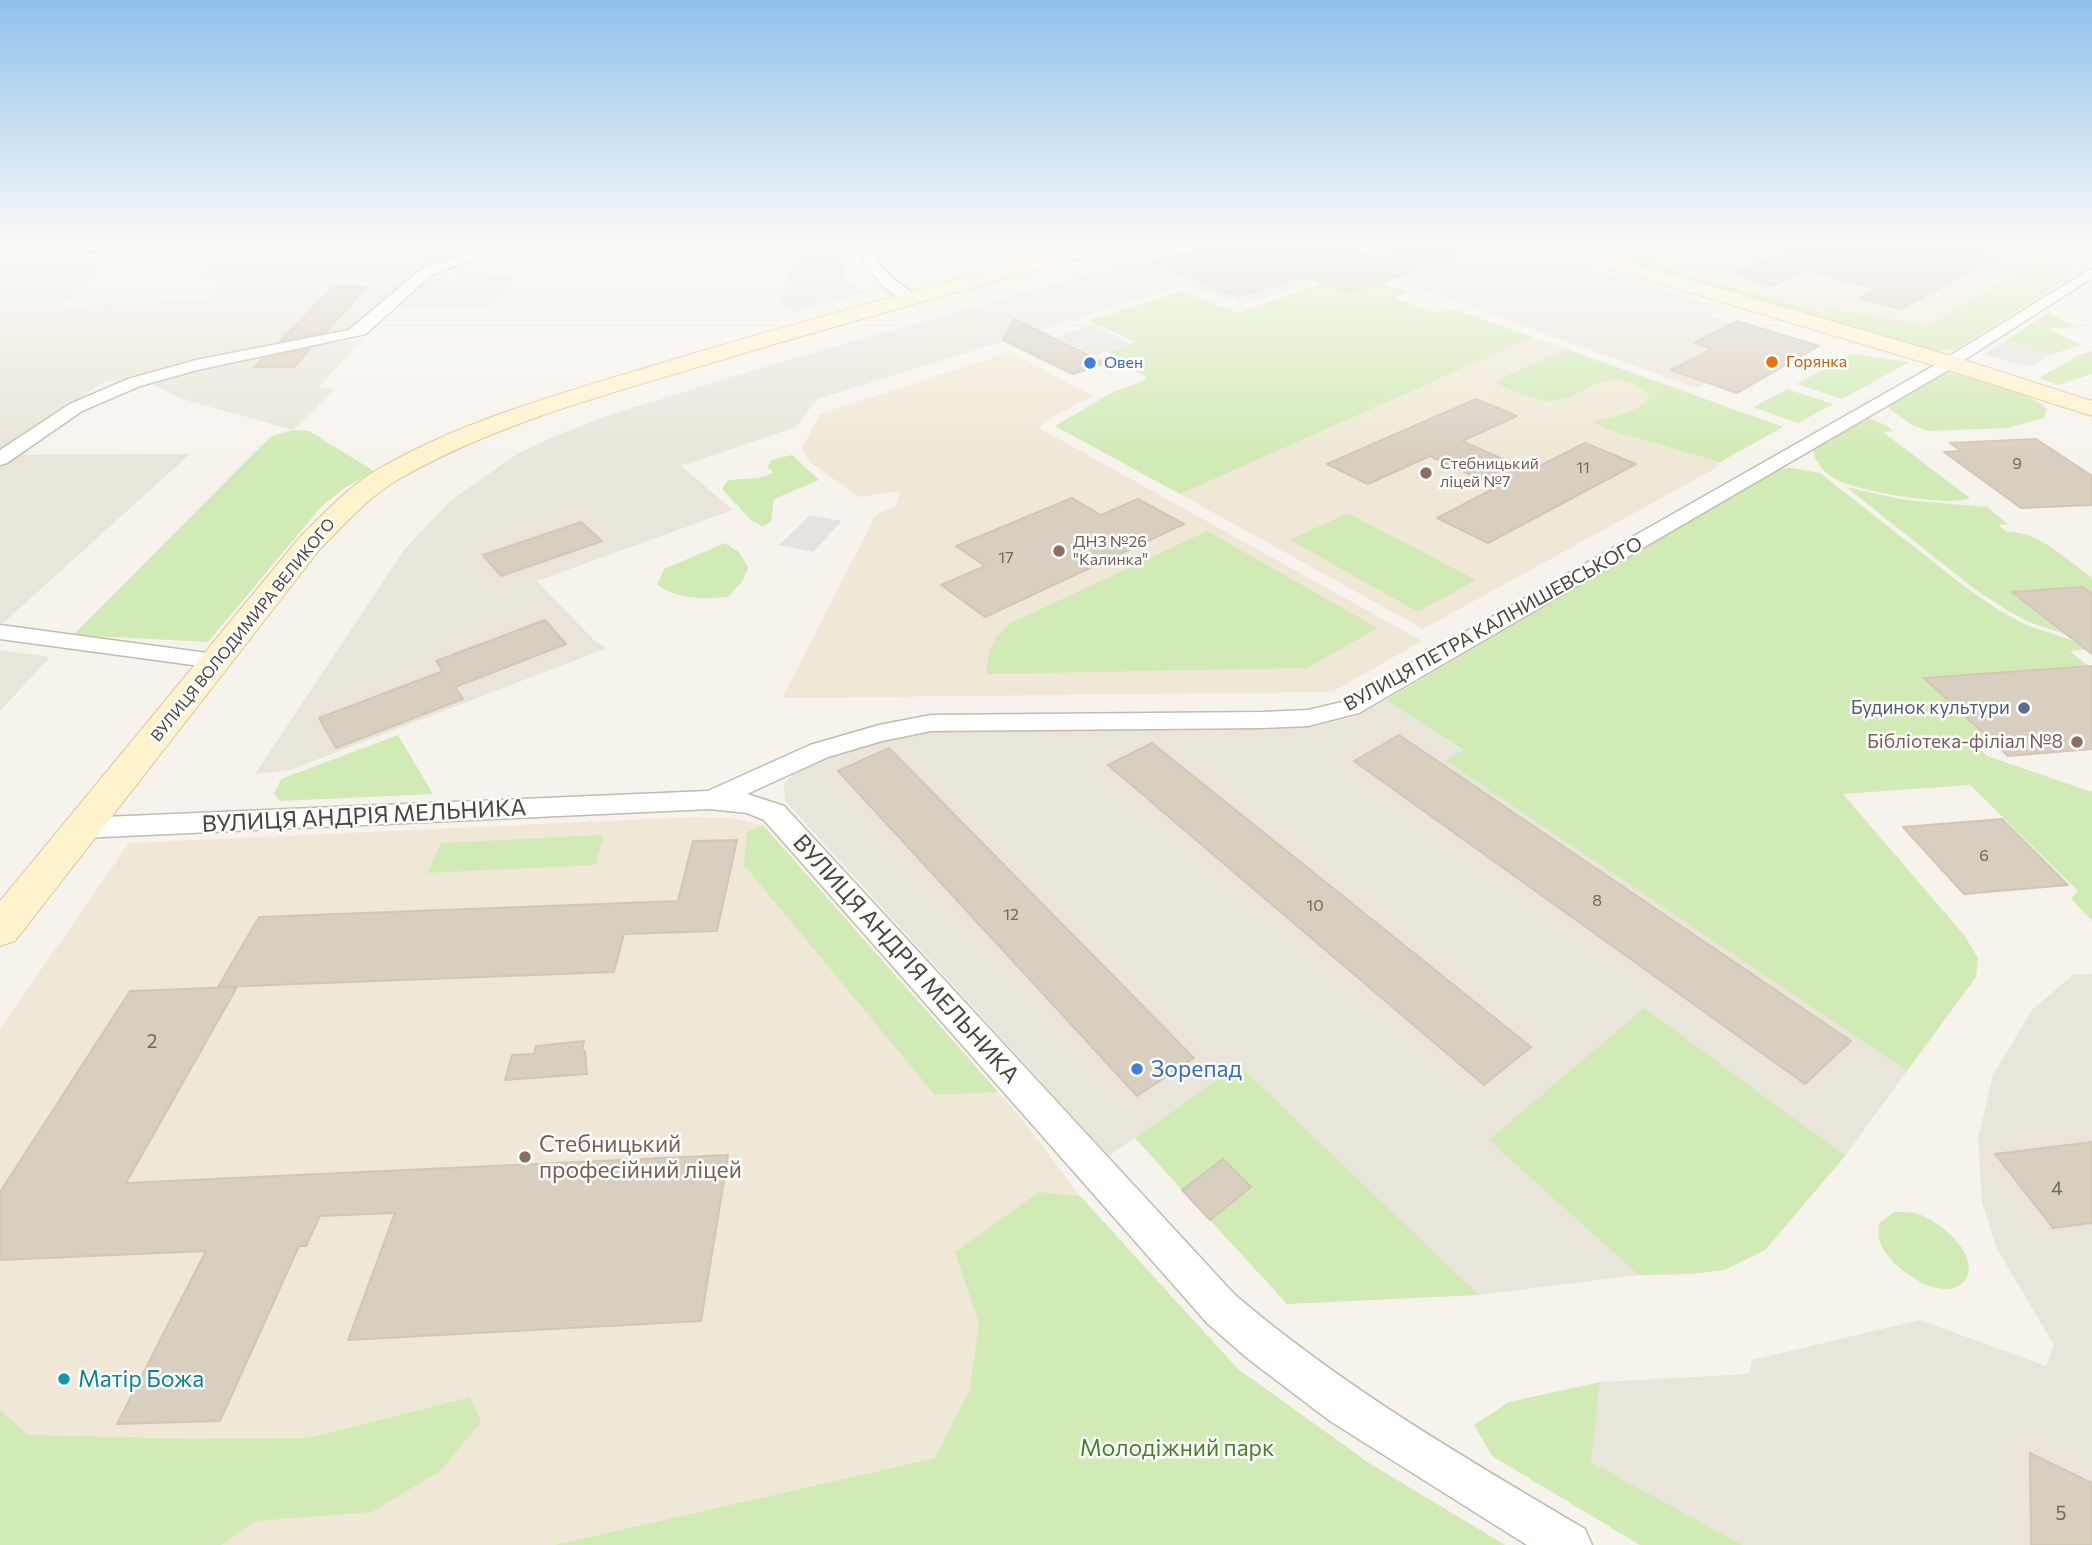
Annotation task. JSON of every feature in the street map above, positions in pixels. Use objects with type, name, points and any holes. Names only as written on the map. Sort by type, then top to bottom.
[{"type":"street","points":[[0,459],[72,410],[129,384],[253,352],[361,331],[379,315]]},
{"type":"street","name":"ВУЛИЦЯ ВОЛОДИМИРА ВЕЛИКОГО","points":[[0,930],[329,523],[363,491],[422,456],[496,424],[586,392],[855,315]]},
{"type":"street","points":[[1788,315],[2092,409]]},
{"type":"street","name":"ВУЛИЦЯ ПЕТРА КАЛНИШЕВСЬКОГО","points":[[710,800],[819,751],[879,733],[931,723],[1262,720],[1308,718],[1350,708],[1950,363],[2025,315]]},
{"type":"street","points":[[0,632],[215,661]]},
{"type":"street","name":"ВУЛИЦЯ АНДРІЯ МЕЛЬНИКА","points":[[81,828],[710,800],[750,804],[774,813],[1221,1309],[1260,1345],[1360,1418],[1569,1545]]},
{"type":"shaded area","points":[[0,315],[370,315],[350,333],[127,381],[105,381],[0,450]]},
{"type":"shaded area","points":[[945,315],[1087,315],[817,399],[796,427],[681,466],[733,510],[537,581],[594,640],[607,648],[290,770],[255,774],[404,550],[451,500],[519,453],[555,436],[609,415]]},
{"type":"shaded area","points":[[1494,315],[1710,315],[1766,333],[1746,360],[1696,388]]},
{"type":"shaded area","points":[[1830,315],[2009,315],[1953,351]]},
{"type":"shaded area","points":[[1091,325],[1130,343],[1095,356],[1056,337]]},
{"type":"shaded area","name":"Стебницький ліцей №7","points":[[1533,337],[1783,427],[1717,463],[1716,468],[1423,629],[1149,477],[1464,367]]},
{"type":"shaded area","points":[[362,340],[318,388],[335,389],[293,430],[182,399],[149,382],[287,348]]},
{"type":"shaded area","points":[[2005,341],[2052,354],[2033,365],[2018,364],[1984,354]]},
{"type":"shaded area","name":"ДНЗ №26 \"Калинка\"","points":[[1010,352],[1094,396],[1050,418],[1039,428],[1422,641],[1332,692],[782,698],[876,515],[896,505],[900,491],[859,497],[810,462],[802,448],[820,414]]},
{"type":"shaded area","points":[[190,454],[0,624],[0,467],[17,455]]},
{"type":"shaded area","points":[[810,515],[842,521],[813,552],[779,545]]},
{"type":"shaded area","points":[[0,650],[50,657],[0,711]]},
{"type":"shaded area","points":[[1386,700],[1463,751],[1447,761],[1907,1071],[1845,1156],[1765,1250],[1724,1270],[1639,1275],[1479,1295],[1238,1064],[1109,1156],[785,801],[784,784],[796,771],[819,760],[880,742],[932,732],[1312,727],[1355,717]]},
{"type":"shaded area","name":"Стебницький професійний ліцей","points":[[694,817],[732,818],[763,825],[1021,1118],[1080,1196],[935,1458],[554,1545],[0,1545],[0,1029],[129,843]]},
{"type":"shaded area","points":[[2092,974],[2092,1545],[1743,1545],[1591,1462],[1600,1382],[1749,1374],[1752,1360],[1920,1320],[2046,1366],[2054,1345],[1997,1249],[1982,1202],[1978,1138],[1993,1075],[2032,1010],[2073,975]]},
{"type":"green space","points":[[1107,315],[1471,315],[1533,337],[1180,494],[1055,426],[1113,392],[1147,377],[1112,360],[1119,357],[1108,352],[1135,342],[1089,321]]},
{"type":"green space","points":[[1802,315],[1867,315],[1929,326],[1947,315],[2010,315],[1953,351],[1947,349],[1938,354]]},
{"type":"green space","points":[[2043,315],[2054,315],[2077,327],[2049,329],[2081,345],[2052,354],[2005,341]]},
{"type":"green space","points":[[1566,349],[1783,427],[1720,462],[1610,430],[1592,422],[1632,411],[1650,396],[1621,380],[1609,380],[1564,399],[1550,401],[1528,397],[1493,382]]},
{"type":"green space","points":[[2092,351],[2092,374],[2058,385],[2039,378],[2079,355]]},
{"type":"green space","points":[[1851,354],[1909,362],[1842,399],[1797,384]]},
{"type":"green space","points":[[1943,372],[2026,395],[2047,409],[2044,418],[2007,428],[1929,431],[1912,425],[1890,409],[1889,403]]},
{"type":"green space","points":[[1787,389],[1833,404],[1798,423],[1753,407]]},
{"type":"green space","points":[[1866,417],[1888,426],[1892,431],[1883,432],[1970,498],[1944,501],[1888,494],[1844,483],[1828,474],[1819,465],[1814,448]]},
{"type":"green space","points":[[293,430],[309,431],[374,471],[343,489],[321,507],[208,642],[73,635],[271,436]]},
{"type":"green space","points":[[792,455],[819,480],[774,499],[771,521],[763,527],[751,520],[722,489],[727,481],[767,475],[773,472],[768,467],[771,460]]},
{"type":"green space","points":[[1792,468],[1820,473],[1969,590],[2000,611],[2026,625],[2083,644],[2090,649],[2070,651],[2088,666],[1925,679],[1989,738],[1970,740],[1987,756],[2092,792],[2092,921],[2071,899],[2078,891],[1970,785],[1843,794],[1964,935],[1978,958],[1976,977],[1907,1071],[1446,761],[1463,750],[1386,700],[1779,469]]},
{"type":"green space","points":[[1846,487],[1905,500],[1987,507],[2008,524],[1998,525],[2007,532],[2030,536],[2052,548],[2092,578],[2092,594],[2082,587],[2013,592],[2085,641],[2029,622],[2007,610],[1976,590]]},
{"type":"green space","points":[[1348,513],[1476,580],[1418,612],[1290,540]]},
{"type":"green space","points":[[1207,531],[1378,628],[1307,668],[987,674],[992,645],[1011,623]]},
{"type":"green space","points":[[725,543],[739,552],[748,567],[742,582],[728,597],[691,597],[657,585],[664,569]]},
{"type":"green space","points":[[398,735],[433,794],[280,801],[274,794],[281,779]]},
{"type":"green space","points":[[763,825],[998,1092],[935,1095],[744,865],[747,832]]},
{"type":"green space","points":[[604,835],[595,865],[427,873],[441,843]]},
{"type":"green space","points":[[1644,1008],[1845,1156],[1765,1250],[1724,1270],[1639,1275],[1489,1140]]},
{"type":"green space","points":[[1238,1064],[1479,1295],[1287,1304],[1210,1220],[1251,1187],[1223,1159],[1182,1190],[1135,1138]]},
{"type":"green space","name":"Молодіжний парк","points":[[1039,1192],[1080,1196],[1238,1369],[1369,1463],[1505,1545],[554,1545],[935,1458],[970,1389],[979,1323],[955,1252]]},
{"type":"green space","points":[[1894,1212],[1921,1215],[1948,1232],[1964,1251],[1968,1261],[1969,1271],[1965,1280],[1956,1287],[1932,1287],[1918,1281],[1895,1264],[1881,1245],[1878,1232],[1879,1223]]},
{"type":"green space","points":[[1600,1382],[1591,1462],[1743,1545],[1640,1545],[1492,1456],[1474,1425],[1509,1402]]},
{"type":"green space","points":[[470,1397],[481,1422],[440,1471],[372,1512],[255,1521],[221,1545],[0,1545],[0,1410],[28,1435],[190,1439],[309,1438]]},
{"type":"building","points":[[306,315],[341,315],[326,332],[280,341]]},
{"type":"building","points":[[1014,319],[1105,363],[1073,374],[1003,340]]},
{"type":"building","points":[[1737,321],[1819,346],[1737,393],[1671,370],[1712,349],[1694,343]]},
{"type":"building","points":[[311,348],[294,367],[254,367],[263,359]]},
{"type":"building","points":[[1476,399],[1517,416],[1462,441],[1530,471],[1585,443],[1636,464],[1488,543],[1437,518],[1497,487],[1430,456],[1368,484],[1327,464]]},
{"type":"building","points":[[2036,439],[2092,476],[2092,505],[2021,508],[1944,452],[1961,451],[1950,443]]},
{"type":"building","points":[[1072,498],[1101,515],[1138,499],[1184,524],[985,617],[941,585],[985,566],[956,546]]},
{"type":"building","points":[[581,522],[602,541],[501,576],[483,555]]},
{"type":"building","points":[[2082,587],[2092,594],[2092,654],[2012,592]]},
{"type":"building","points":[[545,620],[566,644],[455,687],[463,699],[336,748],[319,718],[443,671],[436,661]]},
{"type":"building","name":"Будинок культури","points":[[2092,666],[2092,749],[2008,756],[1924,678]]},
{"type":"building","points":[[1399,735],[1851,1041],[1805,1084],[1354,761]]},
{"type":"building","points":[[1152,743],[1531,1047],[1484,1085],[1108,765]]},
{"type":"building","points":[[889,748],[1194,1058],[1137,1096],[838,771]]},
{"type":"building","points":[[2002,819],[2068,885],[1964,894],[1903,827]]},
{"type":"building","points":[[737,840],[717,931],[624,934],[614,972],[218,987],[259,917],[678,901],[693,841]]},
{"type":"building","points":[[237,987],[126,1183],[728,1155],[701,1321],[348,1340],[395,1213],[320,1216],[306,1246],[299,1246],[220,1421],[117,1424],[206,1251],[0,1260],[0,1192],[130,991]]},
{"type":"building","points":[[584,1041],[582,1051],[585,1051],[587,1074],[505,1080],[512,1055],[534,1054],[536,1046]]},
{"type":"building","points":[[2092,1142],[2092,1223],[2053,1228],[1995,1154]]},
{"type":"building","points":[[1223,1159],[1251,1187],[1210,1220],[1182,1190]]},
{"type":"building","points":[[2030,1453],[2092,1483],[2092,1545],[2031,1545]]},
{"type":"place","name":"Горянка","points":[[1772,362]]},
{"type":"place","name":"Овен","points":[[1090,363]]},
{"type":"place","name":"Стебницький ліцей №7","points":[[1426,473]]},
{"type":"place","name":"ДНЗ №26 \"Калинка\"","points":[[1059,551]]},
{"type":"place","name":"Будинок культури","points":[[2024,708]]},
{"type":"place","name":"Бібліотека-філіал №8","points":[[2077,742]]},
{"type":"place","name":"Зорепад","points":[[1137,1069]]},
{"type":"place","name":"Стебницький професійний ліцей","points":[[525,1157]]},
{"type":"place","name":"Матір Божа","points":[[64,1379]]}]
